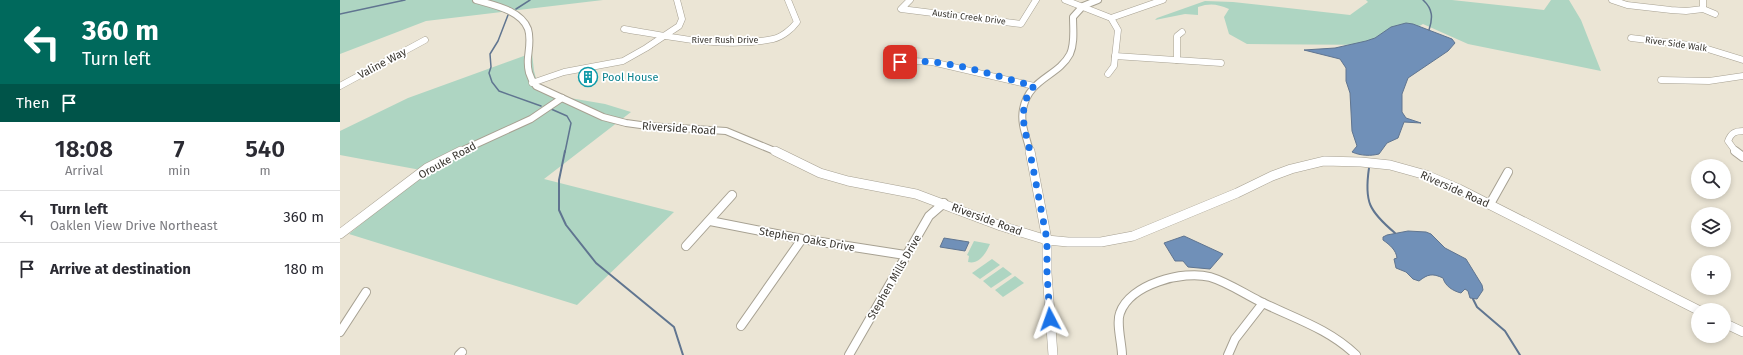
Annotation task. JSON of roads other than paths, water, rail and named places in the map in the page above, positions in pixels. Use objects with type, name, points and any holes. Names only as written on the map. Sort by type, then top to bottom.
[{"type":"street","points":[[476,0],[505,10],[524,22],[528,30],[529,41],[527,70],[532,83],[564,72],[623,60],[634,56],[664,37],[678,26],[682,19],[677,0]]},
{"type":"street","name":"River Rush Drive","points":[[624,29],[692,41],[737,42],[774,39],[792,29],[797,22],[788,0]]},
{"type":"street","name":"Austin Creek Drive","points":[[910,0],[902,9],[1021,24],[1036,0]]},
{"type":"street","points":[[1065,0],[1111,18],[1115,23],[1118,30],[1114,66],[1108,74]]},
{"type":"street","points":[[1053,355],[1047,273],[1047,240],[1028,142],[1023,127],[1023,110],[1027,97],[1034,86],[1064,62],[1070,52],[1073,38],[1073,17],[1083,6],[1098,0]]},
{"type":"street","points":[[1111,18],[1164,0]]},
{"type":"street","points":[[1703,0],[1703,9]]},
{"type":"street","points":[[1611,1],[1627,5],[1671,10],[1686,11],[1703,9],[1715,14]]},
{"type":"street","points":[[1177,60],[1177,36],[1182,32]]},
{"type":"street","name":"River Side Walk","points":[[1631,38],[1698,46],[1743,60]]},
{"type":"street","name":"Valine Way","points":[[340,86],[425,40]]},
{"type":"street","points":[[1115,56],[1221,63]]},
{"type":"street","points":[[887,63],[912,61],[932,62],[1034,86]]},
{"type":"street","points":[[1661,80],[1709,81],[1743,76]]},
{"type":"street","name":"Riverside Road","points":[[532,83],[603,116],[626,123],[648,126],[726,131],[783,154],[820,172],[848,181],[916,194],[944,203],[1001,226],[1047,240],[1068,242],[1101,242],[1133,236],[1237,193],[1272,176],[1307,164],[1324,161],[1375,163],[1414,171],[1441,180],[1691,306]]},
{"type":"street","name":"Orouke Road","points":[[340,234],[427,168],[464,149],[531,119],[562,98]]},
{"type":"street","points":[[1743,131],[1736,131],[1730,135],[1728,141],[1732,148],[1743,157]]},
{"type":"street","points":[[1490,204],[1508,172]]},
{"type":"street","points":[[686,246],[732,195]]},
{"type":"street","name":"Stephen Mills Drive","points":[[850,355],[905,255],[929,216],[944,203]]},
{"type":"street","name":"Stephen Oaks Drive","points":[[710,221],[802,239],[905,255]]},
{"type":"street","points":[[741,326],[802,239]]},
{"type":"street","points":[[1122,355],[1120,313],[1132,296],[1147,286],[1174,277],[1186,276],[1205,276],[1317,327],[1346,344],[1356,355]]},
{"type":"street","points":[[340,332],[366,292]]},
{"type":"street","points":[[1228,355],[1235,339],[1263,303]]},
{"type":"street","points":[[1731,326],[1743,332]]},
{"type":"water","points":[[1406,23],[1413,24],[1452,39],[1455,43],[1448,51],[1408,78],[1402,94],[1402,112],[1406,118],[1421,123],[1404,122],[1398,138],[1387,143],[1379,154],[1366,155],[1352,152],[1357,146],[1352,131],[1350,93],[1346,81],[1346,68],[1340,59],[1304,50],[1335,48],[1366,41],[1375,38],[1391,27]]},
{"type":"water","points":[[1408,231],[1426,232],[1431,234],[1445,248],[1466,259],[1482,285],[1483,290],[1477,299],[1470,298],[1468,291],[1465,289],[1461,293],[1455,291],[1447,286],[1443,278],[1439,276],[1430,275],[1419,281],[1413,279],[1406,272],[1396,268],[1394,259],[1397,258],[1394,250],[1383,240],[1383,237]]},
{"type":"water","points":[[1184,236],[1223,254],[1210,269],[1188,267],[1183,261],[1175,261],[1164,243]]},
{"type":"water","points":[[944,238],[969,242],[965,251],[940,247]]},
{"type":"waterway","points":[[340,14],[405,0]]},
{"type":"waterway","points":[[516,9],[530,0]]},
{"type":"waterway","points":[[1423,0],[1429,7],[1431,14],[1429,30]]},
{"type":"waterway","points":[[508,15],[498,41],[490,54],[491,67],[489,73],[492,82],[499,91],[541,106]]},
{"type":"waterway","points":[[551,109],[567,116],[571,123],[565,152]]},
{"type":"waterway","points":[[565,151],[559,180],[559,210],[566,225],[596,263],[674,327],[683,355]]},
{"type":"waterway","points":[[1369,168],[1367,189],[1370,205],[1379,218],[1395,233]]},
{"type":"waterway","points":[[1473,299],[1477,307],[1505,331],[1520,355]]},
{"type":"place","name":"Pool House","points":[[588,77]]}]
